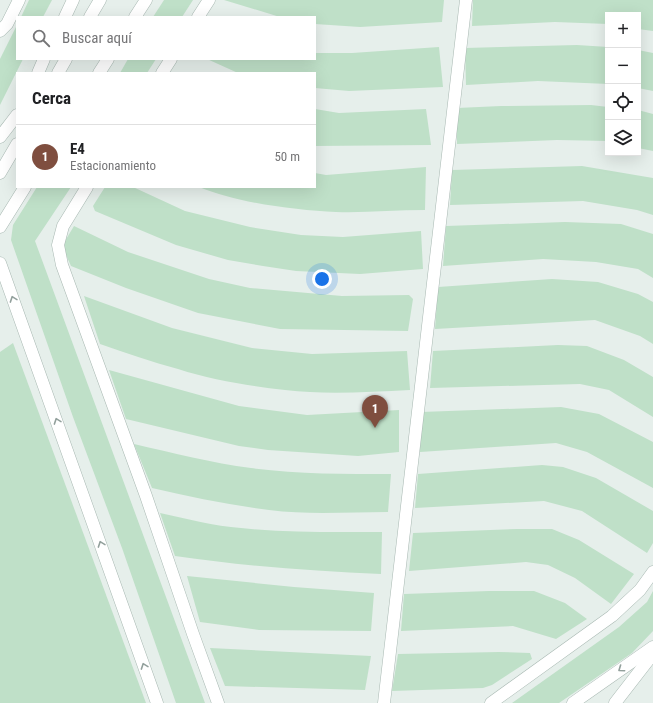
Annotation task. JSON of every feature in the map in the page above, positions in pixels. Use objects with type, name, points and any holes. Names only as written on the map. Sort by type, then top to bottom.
[{"type":"street","points":[[0,31],[7,24],[18,0]]},
{"type":"street","points":[[65,16],[73,0]]},
{"type":"street","points":[[91,16],[100,0]]},
{"type":"street","points":[[136,16],[146,0]]},
{"type":"street","points":[[199,16],[209,0]]},
{"type":"street","points":[[384,703],[466,0]]},
{"type":"street","points":[[38,72],[44,60]]},
{"type":"street","points":[[59,72],[65,60]]},
{"type":"street","points":[[100,72],[107,60]]},
{"type":"street","points":[[163,72],[170,60]]},
{"type":"street","points":[[0,137],[16,116]]},
{"type":"street","points":[[0,173],[16,146]]},
{"type":"street","points":[[0,227],[25,188]]},
{"type":"street","points":[[86,188],[63,226],[58,245],[62,265],[151,510],[218,703]]},
{"type":"street","points":[[0,262],[157,703]]},
{"type":"street","points":[[491,703],[612,616],[640,590],[653,572]]},
{"type":"street","points":[[573,703],[653,647]]},
{"type":"street","points":[[615,703],[653,654]]},
{"type":"green space","points":[[29,0],[52,0],[44,16],[21,16]]},
{"type":"green space","points":[[164,0],[193,0],[183,16],[154,16]]},
{"type":"green space","points":[[224,0],[444,0],[442,22],[360,27],[316,24],[316,16],[277,16]]},
{"type":"green space","points":[[473,0],[653,0],[653,31],[641,29],[641,12],[605,12],[605,24],[555,22],[472,26]]},
{"type":"green space","points":[[16,27],[16,60],[22,60],[0,105],[0,59]]},
{"type":"green space","points":[[577,45],[605,47],[605,84],[538,81],[466,85],[465,48]]},
{"type":"green space","points":[[439,47],[443,87],[349,91],[316,88],[316,72],[236,72],[209,60],[316,60],[316,53],[352,53]]},
{"type":"green space","points":[[641,51],[653,53],[653,91],[641,89]]},
{"type":"green space","points":[[127,60],[155,60],[148,72],[121,72]]},
{"type":"green space","points":[[591,105],[605,107],[605,141],[557,140],[457,144],[457,108]]},
{"type":"green space","points":[[316,109],[339,113],[426,109],[431,145],[316,146]]},
{"type":"green space","points":[[641,111],[653,114],[653,151],[641,149]]},
{"type":"green space","points":[[582,166],[653,178],[653,215],[637,210],[583,201],[450,205],[452,170]]},
{"type":"green space","points":[[426,167],[425,210],[336,212],[302,210],[266,205],[214,193],[202,188],[316,188],[316,173],[326,175]]},
{"type":"green space","points":[[36,188],[70,188],[35,241],[205,703],[176,703],[11,240],[13,225]]},
{"type":"green space","points":[[104,188],[135,188],[185,211],[250,227],[301,235],[343,237],[421,231],[423,269],[360,274],[296,271],[228,260],[176,245],[95,211],[93,206]]},
{"type":"green space","points":[[565,222],[621,224],[653,234],[653,278],[638,269],[596,262],[543,259],[443,266],[446,226]]},
{"type":"green space","points":[[74,226],[128,252],[209,279],[250,288],[342,296],[409,295],[413,299],[408,331],[280,329],[198,313],[126,288],[71,266],[62,246]]},
{"type":"green space","points":[[552,279],[598,282],[638,294],[653,302],[653,344],[640,336],[595,320],[435,329],[438,287]]},
{"type":"green space","points":[[84,296],[172,328],[252,348],[312,354],[407,351],[410,390],[347,393],[300,392],[244,384],[191,373],[100,344]]},
{"type":"green space","points":[[13,343],[146,703],[0,703],[0,352]]},
{"type":"green space","points":[[558,345],[587,346],[624,360],[653,377],[653,417],[609,390],[580,384],[430,388],[433,351]]},
{"type":"green space","points":[[109,370],[239,406],[307,415],[399,410],[399,452],[358,456],[268,450],[239,446],[126,419]]},
{"type":"green space","points":[[561,407],[599,414],[653,442],[653,488],[587,452],[556,443],[420,452],[421,412]]},
{"type":"green space","points":[[134,444],[207,461],[268,470],[303,473],[391,474],[388,512],[284,512],[195,498],[152,488]]},
{"type":"green space","points":[[542,465],[563,467],[596,478],[653,511],[653,543],[647,553],[582,511],[544,501],[415,508],[418,474]]},
{"type":"green space","points":[[160,513],[211,524],[259,530],[382,532],[381,574],[278,568],[175,556]]},
{"type":"green space","points":[[552,529],[579,540],[634,574],[611,604],[575,578],[548,565],[526,562],[409,571],[413,533]]},
{"type":"green space","points":[[187,576],[294,587],[374,593],[371,631],[259,630],[200,622]]},
{"type":"green space","points":[[534,591],[565,603],[587,619],[556,639],[513,626],[401,631],[404,594]]},
{"type":"green space","points":[[653,591],[653,631],[632,653],[559,703],[512,703],[619,627],[647,602]]},
{"type":"green space","points":[[210,648],[371,656],[365,690],[225,686]]},
{"type":"green space","points":[[499,652],[530,653],[532,659],[492,685],[483,688],[392,691],[398,654]]},
{"type":"place","name":"E4","points":[[375,428]]}]
